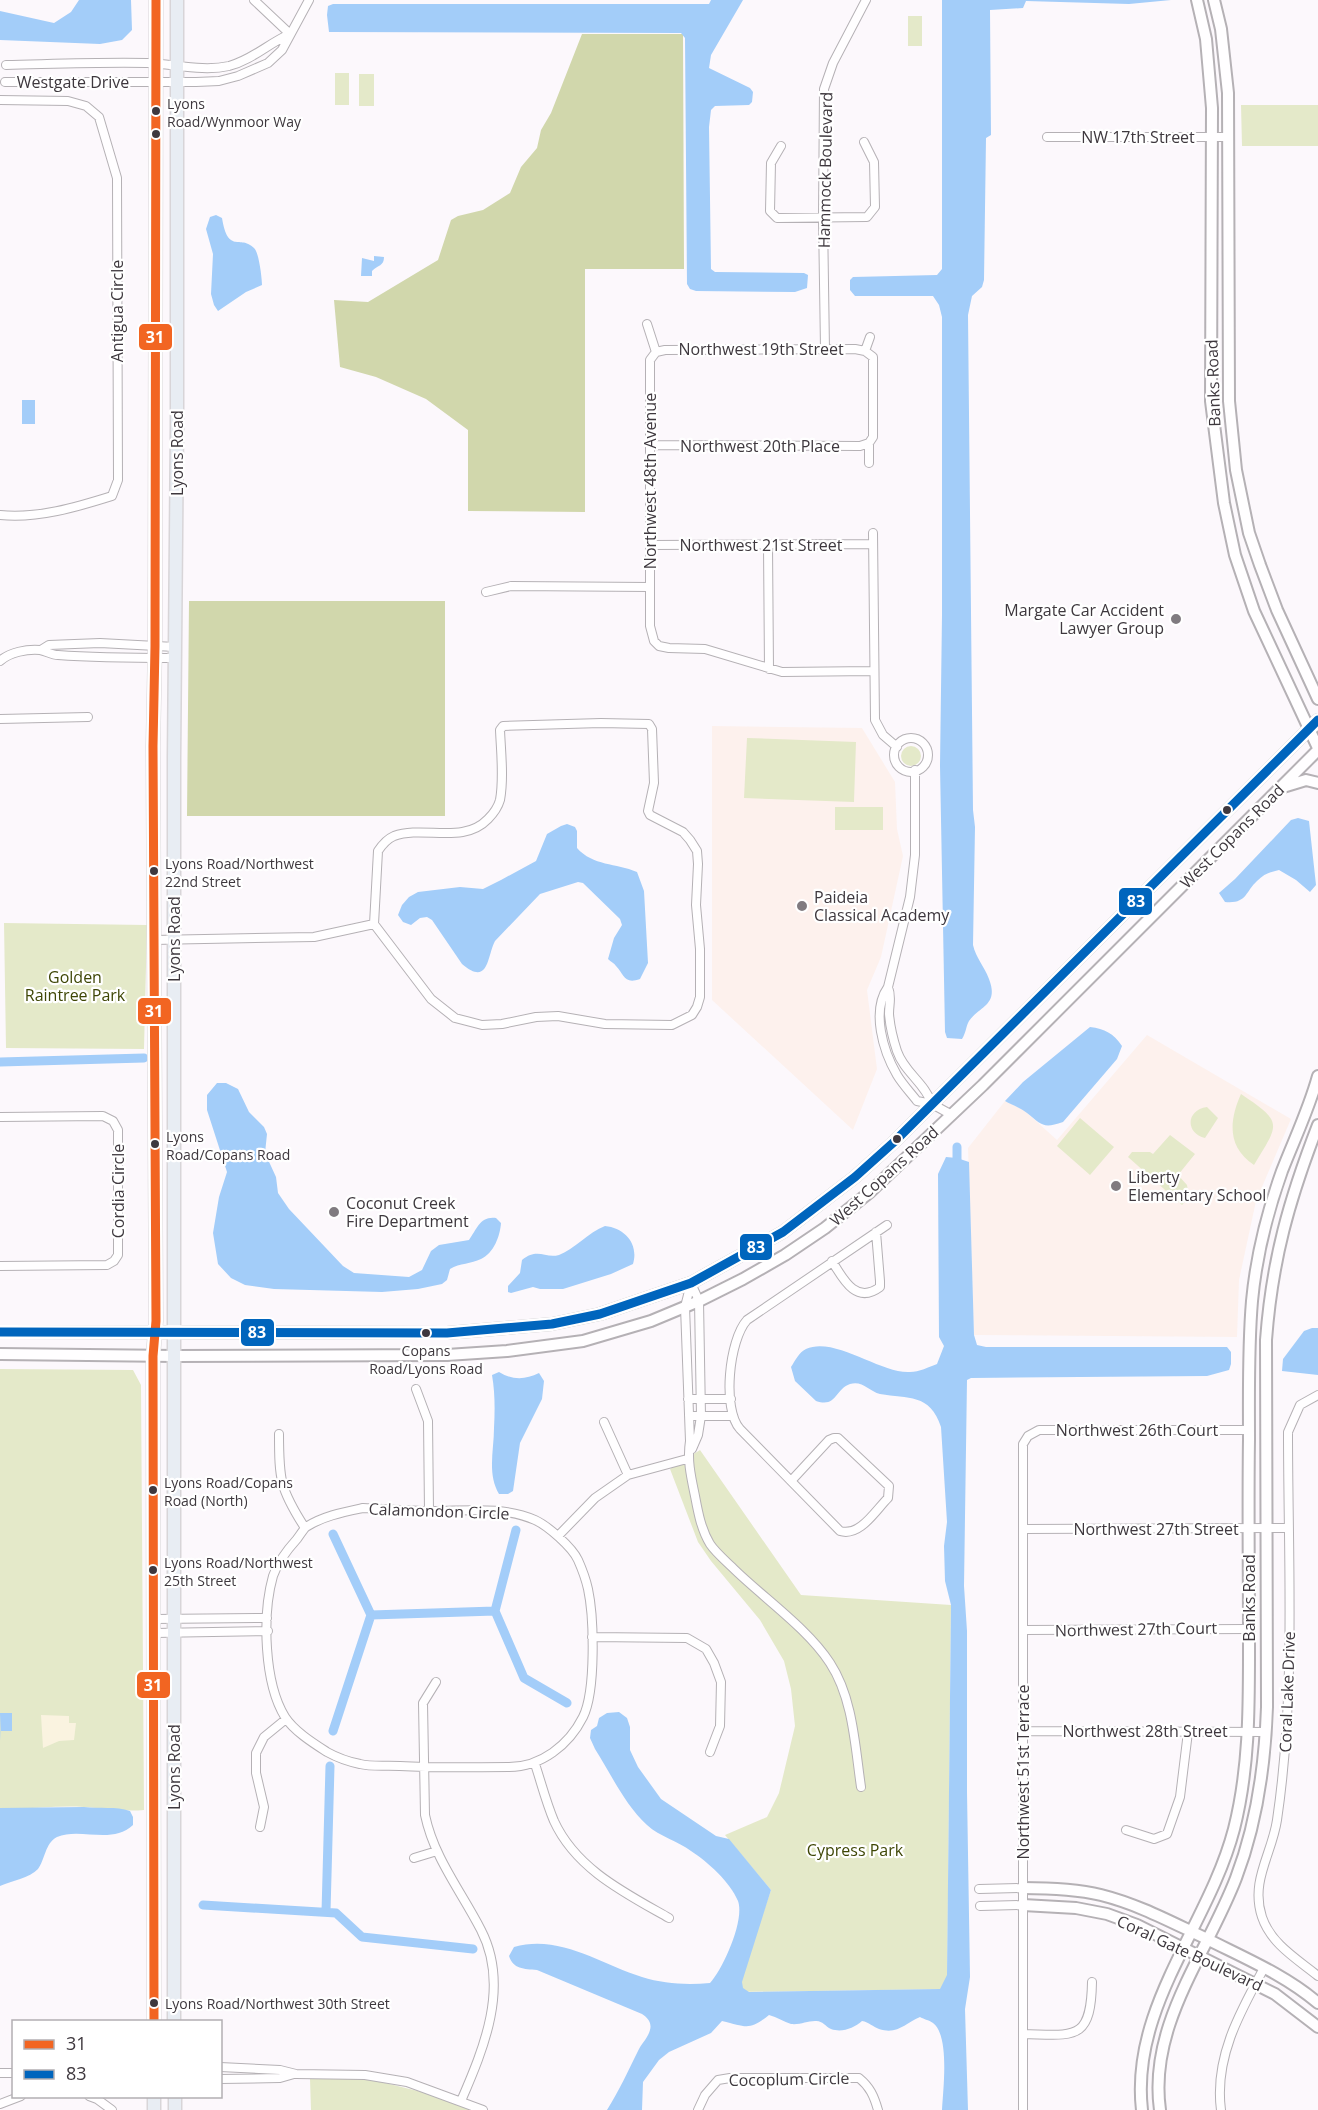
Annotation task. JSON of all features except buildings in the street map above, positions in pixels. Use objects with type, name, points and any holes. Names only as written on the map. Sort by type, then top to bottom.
[{"type":"main road","name":"Lyons Road","points":[[154,2020],[153,940],[156,0]]},
{"type":"main road","name":"Lyons Road","points":[[174,2020],[177,0]]},
{"type":"street","points":[[254,0],[290,34]]},
{"type":"street","points":[[177,81],[219,81],[238,76],[268,63],[282,50],[309,0]]},
{"type":"street","name":"Hammock Boulevard","points":[[825,349],[824,89],[833,63],[866,0]]},
{"type":"street","name":"Banks Road","points":[[1197,0],[1210,73],[1212,138],[1211,401],[1224,503],[1235,555],[1254,611],[1318,749]]},
{"type":"street","name":"Banks Road","points":[[1214,0],[1225,61],[1229,137],[1229,401],[1234,462],[1254,549],[1277,610],[1314,683],[1318,699]]},
{"type":"street","points":[[176,66],[210,68],[229,66],[290,34]]},
{"type":"street","name":"Westgate Drive","points":[[6,65],[157,63],[176,66]]},
{"type":"street","name":"Westgate Drive","points":[[5,82],[177,81]]},
{"type":"street","name":"Antigua Circle","points":[[0,100],[68,101],[86,106],[99,117],[117,178],[118,480],[112,496],[96,501],[29,516],[0,515]]},
{"type":"street","name":"NW 17th Street","points":[[1047,137],[1229,137]]},
{"type":"street","points":[[781,146],[771,163],[770,211],[777,218],[867,217],[875,207],[874,162],[864,142]]},
{"type":"street","points":[[646,324],[656,352]]},
{"type":"street","points":[[869,463],[869,443],[873,437],[873,357],[865,351],[870,337]]},
{"type":"street","name":"Northwest 19th Street","points":[[656,352],[665,350],[855,348],[865,351]]},
{"type":"street","name":"Northwest 48th Avenue","points":[[656,352],[650,360],[650,626],[654,641],[659,646],[669,648],[705,649],[728,654],[769,669]]},
{"type":"street","name":"Northwest 20th Place","points":[[650,446],[860,446],[869,443]]},
{"type":"street","points":[[873,533],[875,720],[883,735],[897,747]]},
{"type":"street","name":"Northwest 21st Street","points":[[650,545],[873,544]]},
{"type":"street","points":[[768,546],[769,669],[782,672],[873,671]]},
{"type":"street","points":[[486,592],[510,586],[650,587]]},
{"type":"street","points":[[41,650],[49,645],[100,644],[155,652]]},
{"type":"street","points":[[0,661],[5,656],[18,652],[41,650],[54,655],[175,653]]},
{"type":"street","points":[[0,719],[88,717]]},
{"type":"street","name":"West Copans Road","points":[[0,1332],[447,1333],[503,1330],[552,1324],[600,1314],[691,1283],[783,1232],[871,1163],[1318,720]]},
{"type":"street","points":[[631,723],[648,724],[652,729],[654,783],[648,811],[650,815],[683,832],[696,852],[698,864],[696,905],[700,989],[697,1007],[692,1015],[672,1025],[605,1024],[558,1016],[536,1017],[502,1024],[466,1022],[455,1018],[431,999],[393,952],[374,924],[378,851],[384,842],[395,836],[408,834],[470,831],[483,825],[492,815],[499,802],[500,730],[503,726],[631,723]]},
{"type":"street","points":[[908,738],[919,740],[927,748],[927,760],[920,769],[904,770],[897,764],[894,754],[897,747],[902,740],[908,738]]},
{"type":"street","name":"West Copans Road","points":[[0,1354],[447,1355],[507,1351],[583,1341],[651,1321],[699,1301],[743,1279],[825,1228],[878,1185],[952,1115],[1318,749]]},
{"type":"street","points":[[915,770],[915,855],[910,897],[888,987],[882,996],[880,1008],[884,1041],[898,1076],[917,1101],[932,1104],[952,1115]]},
{"type":"street","points":[[1279,788],[1306,780],[1318,783]]},
{"type":"street","points":[[153,940],[314,937],[374,924]]},
{"type":"street","points":[[888,987],[892,996],[890,1014],[892,1033],[898,1053],[911,1075],[928,1092],[932,1104]]},
{"type":"street","name":"Banks Road","points":[[1142,2110],[1140,2088],[1143,2055],[1150,2024],[1212,1892],[1233,1831],[1246,1766],[1249,1629],[1249,1345],[1257,1267],[1263,1235],[1282,1172],[1318,1077]]},
{"type":"street","name":"Cordia Circle","points":[[0,1117],[103,1116],[113,1121],[118,1130],[118,1254],[114,1262],[107,1265],[0,1266]]},
{"type":"street","name":"Banks Road","points":[[1160,2110],[1159,2062],[1167,2030],[1237,1877],[1261,1788],[1266,1732],[1266,1351],[1269,1307],[1273,1275],[1287,1211],[1318,1125]]},
{"type":"street","points":[[791,1481],[829,1440],[838,1438],[889,1486],[890,1492],[888,1498],[856,1532],[840,1531],[740,1429],[732,1416],[730,1358],[742,1325],[887,1225]]},
{"type":"street","points":[[832,1262],[847,1285],[863,1293],[873,1292],[879,1287],[880,1281],[876,1232]]},
{"type":"street","points":[[687,1459],[698,1435],[701,1416],[699,1301],[691,1283]]},
{"type":"street","points":[[691,1283],[685,1307],[690,1441],[687,1459],[700,1521],[710,1544],[761,1595],[804,1633],[830,1662],[842,1684],[861,1787]]},
{"type":"street","points":[[416,1389],[429,1422],[429,1511]]},
{"type":"street","name":"Coral Lake Drive","points":[[1318,1395],[1300,1405],[1288,1432],[1287,1742],[1277,1823],[1258,1884],[1262,1917],[1276,1942],[1318,1976]]},
{"type":"street","points":[[688,1399],[731,1399]]},
{"type":"street","points":[[689,1416],[732,1416]]},
{"type":"street","points":[[604,1422],[628,1475]]},
{"type":"street","name":"Northwest 26th Court","points":[[1028,1436],[1039,1430],[1249,1430]]},
{"type":"street","points":[[279,1434],[279,1473],[283,1489],[305,1528]]},
{"type":"street","name":"Northwest 51st Terrace","points":[[1023,2110],[1023,1444],[1028,1436]]},
{"type":"street","points":[[558,1536],[595,1497],[628,1475],[687,1459]]},
{"type":"street","name":"Calamondon Circle","points":[[363,1508],[429,1511],[496,1510],[514,1513],[537,1521],[558,1536],[578,1558],[588,1587],[592,1637],[591,1680],[584,1715],[563,1744],[535,1764],[514,1767],[424,1767],[360,1764],[330,1753],[308,1739],[286,1719],[277,1700],[272,1683],[267,1618],[268,1602],[281,1557],[305,1528],[333,1515],[363,1508]]},
{"type":"street","name":"Northwest 27th Street","points":[[1023,1529],[1288,1528]]},
{"type":"street","points":[[154,1619],[267,1618]]},
{"type":"street","name":"Northwest 27th Court","points":[[1023,1630],[1249,1629]]},
{"type":"street","points":[[154,1633],[268,1631]]},
{"type":"street","points":[[592,1637],[687,1638],[706,1649],[721,1682],[720,1726],[710,1752]]},
{"type":"street","points":[[436,1682],[423,1702],[425,1815],[437,1851],[482,1932],[490,1957],[494,1983],[488,2034],[460,2101]]},
{"type":"street","points":[[260,1827],[264,1807],[256,1773],[256,1753],[264,1737],[286,1719]]},
{"type":"street","name":"Northwest 28th Street","points":[[1024,1731],[1266,1732]]},
{"type":"street","points":[[1126,1830],[1154,1839],[1167,1834],[1180,1797],[1188,1732]]},
{"type":"street","points":[[535,1764],[555,1822],[574,1852],[608,1883],[669,1918]]},
{"type":"street","points":[[414,1858],[437,1851]]},
{"type":"street","name":"Coral Gate Boulevard","points":[[979,1889],[1023,1888],[1081,1891],[1113,1898],[1144,1909],[1264,1968],[1296,1986],[1318,2003]]},
{"type":"street","name":"Coral Gate Boulevard","points":[[980,1906],[1023,1905],[1076,1908],[1107,1914],[1137,1925],[1256,1983],[1288,2002],[1318,2027]]},
{"type":"street","points":[[1221,2110],[1219,2093],[1223,2055],[1264,1968]]},
{"type":"street","points":[[1024,2034],[1067,2035],[1078,2032],[1086,2022],[1092,1997],[1092,1982]]},
{"type":"street","points":[[222,2067],[280,2070],[296,2074],[365,2075],[407,2082],[483,2110]]},
{"type":"street","points":[[222,2079],[280,2078],[296,2074]]},
{"type":"street","name":"Cocoplum Circle","points":[[698,2110],[705,2095],[718,2080],[730,2078],[859,2078],[868,2085],[874,2095],[878,2110]]},
{"type":"street","points":[[0,2104],[18,2098]]},
{"type":"street","points":[[93,2098],[112,2110]]},
{"type":"shaded area","name":"Paideia Classical Academy","points":[[712,726],[862,728],[895,782],[897,829],[903,856],[881,957],[867,990],[877,1069],[853,1130],[712,1000]]},
{"type":"shaded area","name":"Liberty Elementary School","points":[[1147,1035],[1291,1119],[1256,1201],[1239,1280],[1237,1337],[974,1335],[968,1148],[1005,1101],[1025,1111],[1057,1140]]},
{"type":"green space","points":[[908,16],[922,16],[922,46],[908,46]]},
{"type":"green space","points":[[582,34],[683,34],[684,269],[585,269],[585,512],[468,511],[468,430],[426,399],[376,377],[340,367],[334,300],[368,302],[438,260],[451,220],[483,210],[510,193],[521,167],[537,148],[541,130],[551,113]]},
{"type":"green space","points":[[335,73],[349,73],[349,105],[335,105]]},
{"type":"green space","points":[[359,74],[374,74],[374,106],[359,106]]},
{"type":"green space","points":[[1241,105],[1318,105],[1318,146],[1242,146]]},
{"type":"green space","points":[[189,601],[445,601],[445,816],[187,816]]},
{"type":"green space","points":[[747,738],[856,742],[854,802],[744,798]]},
{"type":"green space","points":[[911,746],[918,749],[921,756],[918,763],[911,766],[904,763],[901,756],[904,749]]},
{"type":"green space","points":[[835,807],[883,807],[883,830],[835,830]]},
{"type":"green space","name":"Golden Raintree Park","points":[[4,923],[147,925],[144,1049],[6,1048]]},
{"type":"green space","points":[[1241,1094],[1265,1111],[1273,1125],[1269,1140],[1254,1165],[1239,1150],[1233,1133],[1234,1114]]},
{"type":"green space","points":[[1207,1107],[1218,1118],[1205,1138],[1194,1131],[1191,1122],[1195,1112]]},
{"type":"green space","points":[[1080,1118],[1114,1147],[1090,1175],[1057,1146]]},
{"type":"green space","points":[[1170,1135],[1195,1154],[1178,1175],[1187,1185],[1189,1197],[1182,1205],[1128,1157],[1132,1152],[1153,1154]]},
{"type":"green space","points":[[0,1369],[133,1370],[141,1385],[144,1810],[74,1807],[0,1808]]},
{"type":"green space","name":"Cypress Park","points":[[700,1450],[801,1595],[951,1605],[947,1989],[736,1992],[771,1890],[725,1835],[767,1817],[779,1793],[795,1726],[791,1689],[784,1661],[760,1620],[698,1542],[670,1469]]},
{"type":"green space","points":[[335,2077],[373,2080],[426,2093],[473,2110],[311,2110],[310,2079]]},
{"type":"sand","points":[[41,1715],[69,1716],[69,1723],[76,1723],[74,1740],[59,1741],[43,1748]]},
{"type":"water","points":[[79,0],[131,0],[132,30],[122,40],[100,44],[0,40],[0,11],[54,23],[71,12]]},
{"type":"water","points":[[711,0],[743,0],[711,55],[709,68],[750,88],[753,92],[752,102],[749,105],[715,106],[711,110],[709,127],[711,269],[715,272],[804,273],[808,275],[807,288],[795,292],[696,291],[690,289],[687,284],[685,38],[681,33],[329,32],[327,15],[328,6],[333,4],[709,4]]},
{"type":"water","points":[[942,0],[1171,0],[1129,4],[1026,1],[1023,8],[990,10],[991,135],[986,138],[984,280],[982,287],[972,296],[968,315],[975,827],[973,945],[989,979],[992,994],[987,1004],[969,1021],[962,1039],[947,1038],[945,1032],[940,766],[942,317],[939,305],[933,296],[855,296],[850,290],[850,280],[853,277],[937,275],[942,269]]},
{"type":"water","points":[[216,215],[222,218],[231,240],[249,244],[256,250],[262,285],[246,292],[218,311],[211,294],[213,254],[206,229],[210,217]]},
{"type":"water","points":[[374,256],[384,257],[383,262],[372,271],[372,276],[361,276],[362,258],[374,261]]},
{"type":"water","points":[[22,400],[35,400],[35,424],[22,424]]},
{"type":"water","points":[[1298,818],[1309,821],[1316,885],[1310,892],[1279,870],[1262,877],[1242,899],[1225,902],[1219,893],[1291,820]]},
{"type":"water","points":[[567,824],[575,827],[577,848],[583,854],[597,861],[637,872],[644,891],[648,963],[640,979],[627,980],[608,959],[614,938],[622,925],[620,919],[583,883],[578,882],[540,894],[495,941],[486,967],[477,972],[462,964],[432,920],[427,917],[420,918],[411,925],[403,922],[398,915],[402,905],[418,892],[460,887],[483,889],[501,880],[536,861],[547,834]]},
{"type":"water","points":[[1090,1027],[1108,1032],[1122,1046],[1117,1059],[1063,1122],[1043,1125],[1005,1101],[1023,1082]]},
{"type":"water","points":[[217,1083],[226,1083],[238,1089],[249,1112],[264,1127],[267,1134],[265,1153],[276,1177],[278,1193],[289,1209],[343,1266],[354,1273],[409,1277],[422,1270],[431,1251],[439,1245],[469,1240],[483,1221],[496,1218],[501,1223],[498,1239],[493,1248],[481,1259],[450,1269],[447,1280],[442,1284],[418,1289],[382,1292],[274,1289],[245,1285],[231,1278],[218,1264],[213,1233],[219,1197],[227,1172],[207,1110],[207,1095]]},
{"type":"water","points":[[946,1157],[969,1162],[974,1335],[977,1345],[986,1347],[1227,1347],[1231,1352],[1229,1370],[1207,1376],[971,1378],[967,1380],[964,1586],[967,1631],[970,1977],[965,2009],[968,2110],[942,2110],[944,2051],[938,2030],[930,2021],[920,2017],[901,2028],[886,2030],[862,2021],[852,2028],[839,2030],[831,2029],[820,2021],[791,2024],[769,2015],[752,2026],[722,2021],[711,2033],[669,2052],[659,2060],[643,2082],[642,2110],[607,2110],[649,2033],[649,2021],[642,2014],[537,1970],[516,1966],[509,1956],[514,1947],[548,1944],[580,1952],[650,1979],[676,1983],[710,1983],[732,1944],[739,1909],[738,1901],[730,1887],[718,1873],[686,1848],[652,1829],[625,1799],[590,1738],[591,1730],[597,1726],[599,1718],[607,1713],[619,1712],[627,1718],[630,1727],[630,1750],[638,1767],[661,1799],[716,1836],[729,1839],[771,1890],[742,1982],[743,1988],[749,1992],[940,1989],[947,1975],[951,1605],[945,1581],[944,1546],[947,1522],[941,1427],[931,1408],[924,1403],[909,1398],[876,1393],[858,1383],[845,1386],[828,1402],[816,1401],[795,1381],[791,1367],[804,1350],[818,1346],[844,1351],[898,1371],[917,1371],[937,1364],[944,1346],[939,1337],[938,1174]]},
{"type":"water","points":[[605,1226],[619,1230],[629,1238],[634,1250],[633,1264],[611,1274],[563,1289],[533,1287],[508,1292],[508,1286],[520,1273],[522,1260],[533,1254],[559,1255]]},
{"type":"water","points":[[1318,1328],[1318,1375],[1282,1371],[1283,1359],[1304,1331]]},
{"type":"water","points":[[499,1372],[509,1377],[519,1378],[539,1373],[544,1381],[542,1399],[520,1443],[513,1491],[508,1494],[499,1494],[492,1470],[495,1408],[492,1375]]},
{"type":"water","points":[[0,1713],[12,1713],[12,1731],[1,1731],[1,1741]]},
{"type":"water","points":[[84,1807],[130,1811],[133,1825],[116,1834],[66,1834],[57,1837],[50,1843],[35,1872],[0,1886],[0,1808]]},
{"type":"waterway","points":[[0,1062],[144,1058]]},
{"type":"waterway","points":[[957,1147],[957,1169]]},
{"type":"waterway","points":[[495,1611],[516,1530]]},
{"type":"waterway","points":[[333,1534],[371,1615],[495,1611],[524,1678],[567,1703]]},
{"type":"waterway","points":[[333,1731],[371,1615]]},
{"type":"waterway","points":[[326,1912],[330,1766]]},
{"type":"waterway","points":[[203,1905],[336,1913],[362,1937],[473,1949]]},
{"type":"transit line","name":"31","points":[[154,2020],[153,1356],[156,1321],[153,746],[156,0]]},
{"type":"transit line","name":"83","points":[[0,1332],[447,1333],[552,1324],[600,1314],[691,1283],[783,1232],[855,1177],[894,1142],[1318,720]]},
{"type":"place","name":"Lyons Road/Wynmoor Way","points":[[156,111]]},
{"type":"place","name":"Margate Car Accident Lawyer Group","points":[[1176,619]]},
{"type":"place","name":"Lyons Road/Northwest 22nd Street","points":[[154,871]]},
{"type":"place","name":"Paideia Classical Academy","points":[[802,906]]},
{"type":"place","name":"Lyons Road/Copans Road","points":[[155,1144]]},
{"type":"place","name":"Liberty Elementary School","points":[[1116,1186]]},
{"type":"place","name":"Coconut Creek Fire Department","points":[[334,1212]]},
{"type":"place","name":"Copans Road/Lyons Road","points":[[426,1333]]},
{"type":"place","name":"Lyons Road/Copans Road (North)","points":[[153,1490]]},
{"type":"place","name":"Lyons Road/Northwest 25th Street","points":[[153,1570]]},
{"type":"place","name":"Lyons Road/Northwest 30th Street","points":[[154,2003]]}]
